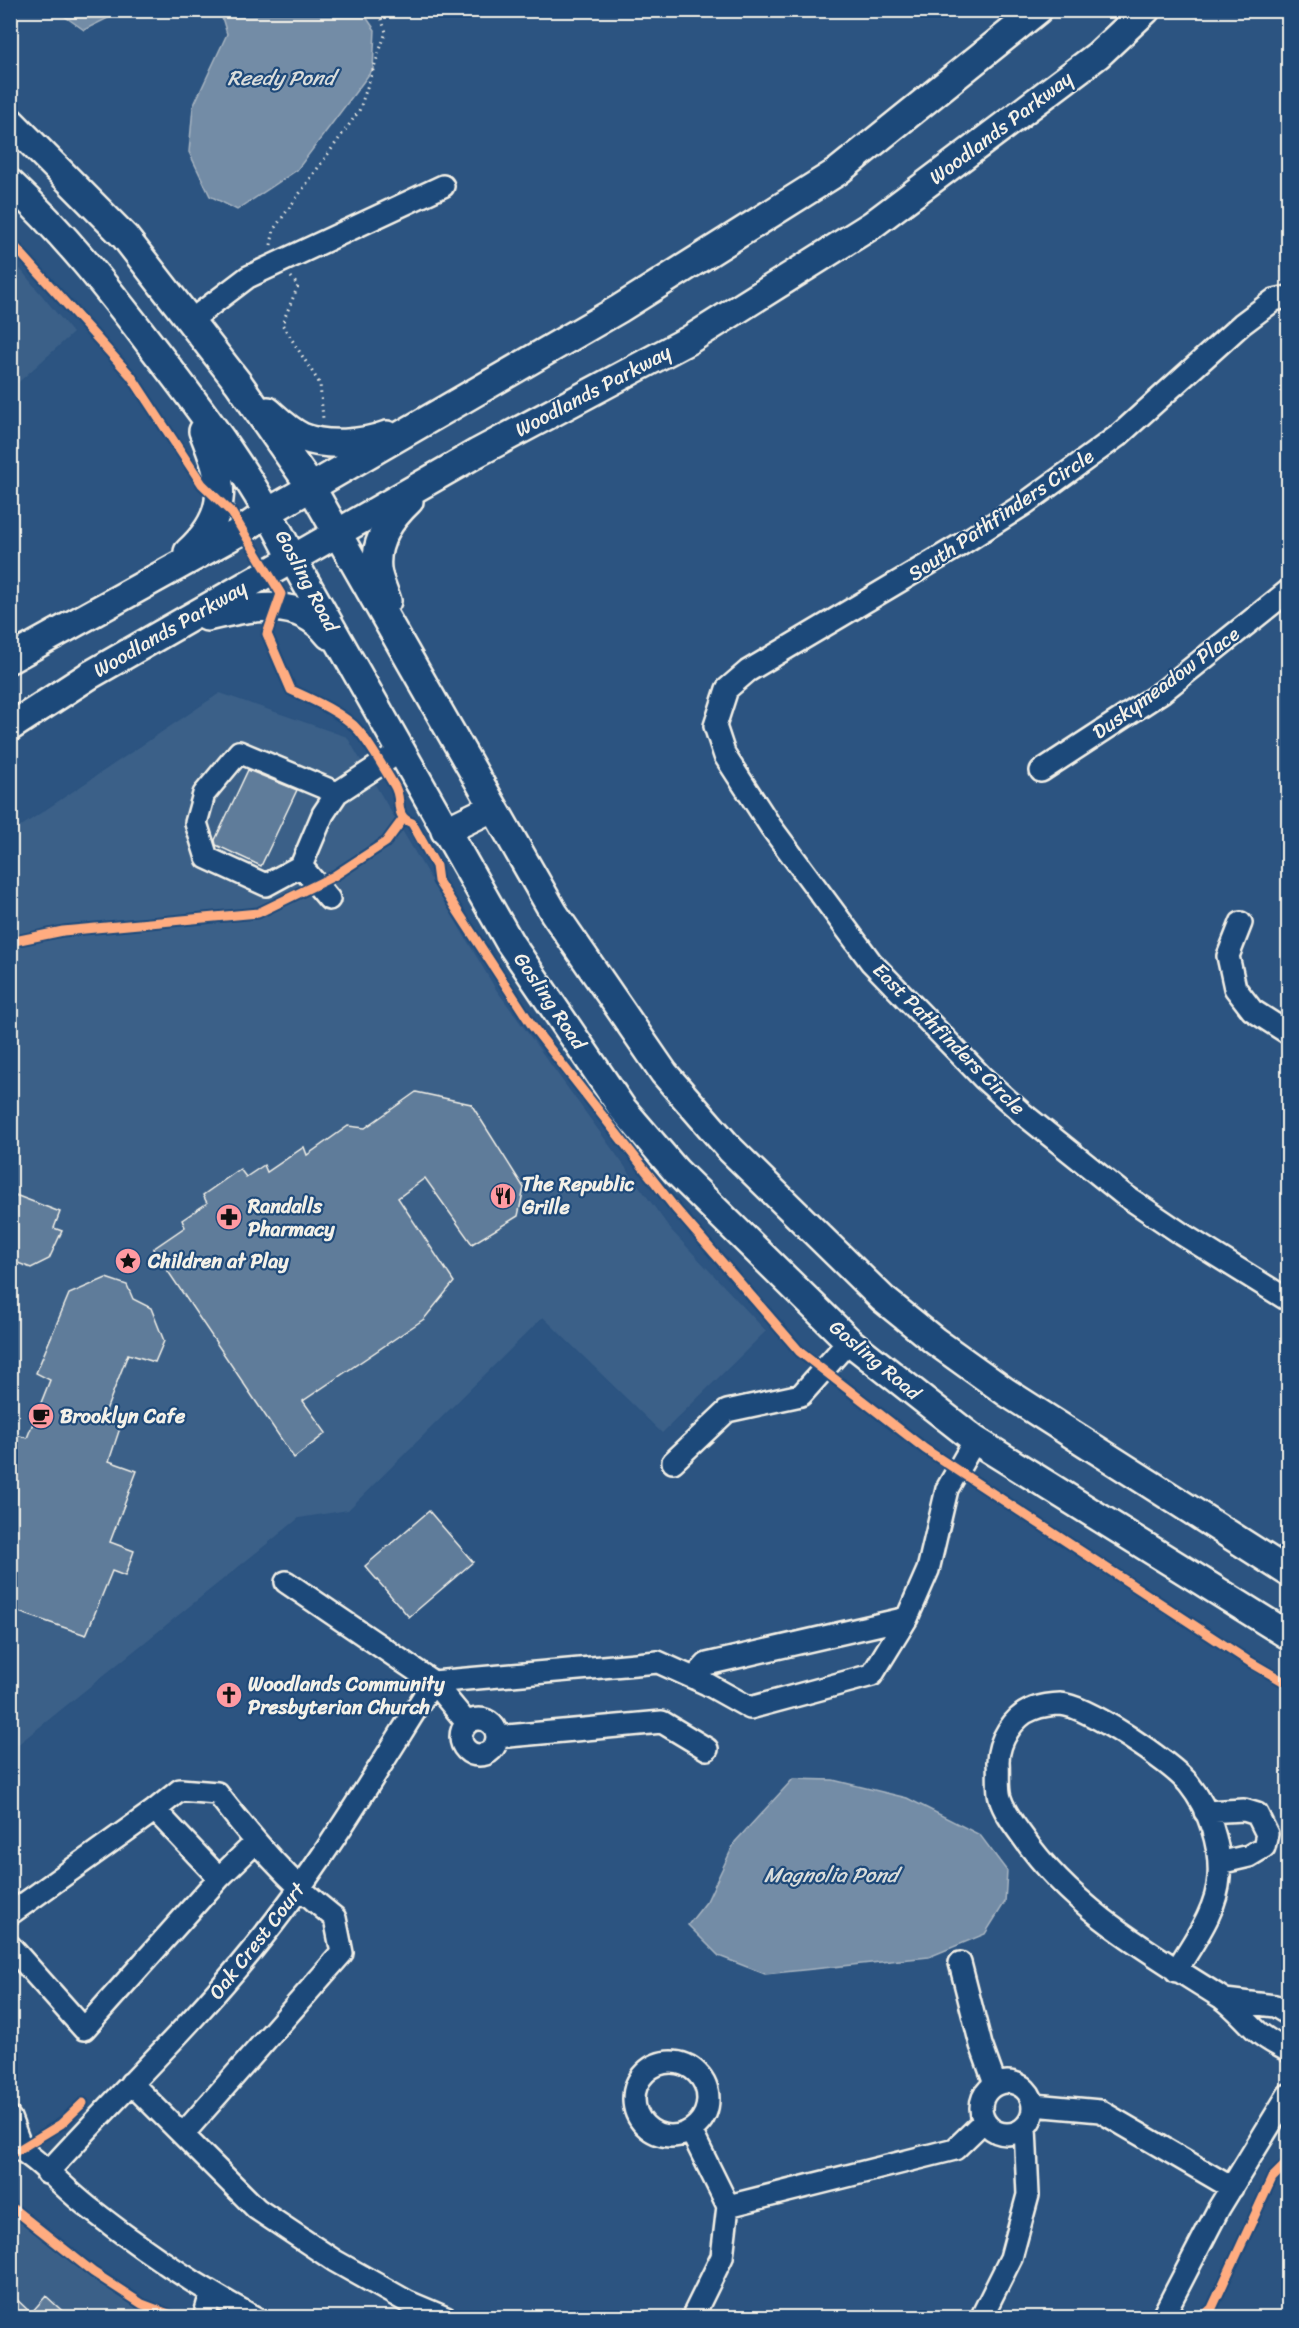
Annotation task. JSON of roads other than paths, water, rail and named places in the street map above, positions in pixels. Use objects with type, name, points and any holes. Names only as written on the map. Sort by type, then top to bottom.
[{"type":"main road","points":[[10,659],[241,531],[270,511],[619,309],[837,172],[1038,10]]},
{"type":"main road","name":"Woodlands Parkway","points":[[10,727],[90,675],[432,479],[689,340],[872,225],[1098,55],[1146,10]]},
{"type":"main road","points":[[10,121],[125,237],[239,384],[311,487],[336,535],[554,913],[664,1073],[730,1149],[883,1299],[935,1341],[1006,1392],[1288,1572]]},
{"type":"main road","name":"Gosling Road","points":[[10,183],[91,267],[188,393],[270,511],[293,560],[510,943],[621,1108],[681,1176],[849,1341],[975,1440],[1288,1635]]},
{"type":"main road","points":[[239,384],[285,427],[302,437],[318,442],[335,443],[377,439],[419,424]]},
{"type":"main road","points":[[167,571],[210,529],[221,502],[221,480],[188,393]]},
{"type":"main road","points":[[403,651],[376,568],[379,548],[386,528],[402,508],[432,479]]},
{"type":"main road","points":[[180,624],[246,609],[285,607],[304,613],[325,630],[352,664]]},
{"type":"main road","points":[[445,831],[492,808]]},
{"type":"street","points":[[190,321],[248,277],[443,186]]},
{"type":"street","name":"South Pathfinders Circle","points":[[715,726],[727,689],[748,671],[957,548],[1023,505],[1119,435],[1242,324],[1274,300],[1288,297]]},
{"type":"street","name":"Duskymeadow Place","points":[[1041,771],[1162,692],[1288,591]]},
{"type":"street","name":"East Pathfinders Circle","points":[[715,726],[725,756],[738,777],[807,877],[871,962],[983,1078],[1022,1113],[1124,1194],[1182,1234],[1288,1300]]},
{"type":"street","points":[[337,793],[239,752],[204,794],[196,823],[207,858],[266,885],[301,866],[323,814],[337,793],[401,751]]},
{"type":"street","points":[[301,866],[329,899]]},
{"type":"street","points":[[1241,923],[1228,956],[1235,988],[1252,1010],[1288,1033]]},
{"type":"street","points":[[674,1462],[727,1411],[801,1395],[849,1341]]},
{"type":"street","points":[[433,1682],[658,1662],[750,1708],[872,1675],[907,1618],[928,1570],[946,1489],[975,1440]]},
{"type":"street","points":[[286,1582],[433,1682],[468,1723]]},
{"type":"street","points":[[694,1678],[707,1664],[907,1618]]},
{"type":"street","name":"Oak Crest Court","points":[[47,2173],[205,2006],[298,1890],[433,1682]]},
{"type":"street","points":[[1176,1971],[1208,1918],[1219,1880],[1216,1840],[1205,1812],[1189,1784],[1162,1760],[1093,1714],[1061,1704],[1032,1709],[1011,1726],[998,1750],[1000,1798],[1011,1820],[1044,1865],[1089,1910],[1176,1971],[1225,2000],[1259,2033],[1288,2051]]},
{"type":"street","points":[[478,1719],[489,1722],[497,1737],[488,1752],[471,1753],[466,1750],[461,1739],[468,1723],[478,1719]]},
{"type":"street","points":[[497,1737],[663,1722],[707,1749]]},
{"type":"street","points":[[10,1914],[180,1790],[217,1793],[255,1843],[298,1890],[335,1918],[342,1953],[184,2133]]},
{"type":"street","points":[[155,1810],[219,1878]]},
{"type":"street","points":[[1205,1812],[1244,1810],[1257,1814],[1267,1834],[1264,1846],[1249,1856],[1219,1863]]},
{"type":"street","points":[[10,1946],[84,2030],[219,1878],[255,1843]]},
{"type":"street","points":[[960,1963],[981,2045],[995,2084]]},
{"type":"street","points":[[1225,2000],[1275,2006],[1288,2014]]},
{"type":"street","points":[[981,2318],[1011,2258],[1028,2195],[1025,2127],[1033,2114],[1034,2105],[1027,2089],[1020,2084],[1003,2081],[995,2084],[983,2096],[981,2104],[984,2121],[998,2133],[1007,2134],[1025,2127]]},
{"type":"street","points":[[131,2083],[184,2133],[257,2209],[335,2261],[408,2302],[446,2318]]},
{"type":"street","points":[[1162,2318],[1232,2188],[1288,2095]]},
{"type":"street","points":[[1034,2105],[1100,2111],[1232,2188]]},
{"type":"street","points":[[728,2206],[955,2148],[984,2121]]},
{"type":"street","points":[[691,2131],[728,2206],[722,2256],[692,2318]]},
{"type":"street","points":[[14,2137],[47,2173],[112,2226],[211,2293],[256,2318]]},
{"type":"street","points":[[204,2318],[211,2293]]},
{"type":"water","points":[[57,11],[122,11],[84,30]]},
{"type":"water","name":"Reedy Pond","points":[[220,11],[362,11],[375,30],[373,69],[297,170],[237,210],[210,196],[189,152],[193,107],[227,34]]},
{"type":"water","name":"Magnolia Pond","points":[[793,1779],[833,1780],[907,1798],[980,1835],[1007,1871],[1005,1902],[985,1934],[929,1957],[765,1974],[719,1956],[688,1925],[707,1901],[735,1842]]},
{"type":"place","name":"The Republic Grille","points":[[503,1196]]},
{"type":"place","name":"Randalls Pharmacy","points":[[229,1217]]},
{"type":"place","name":"Children at Play","points":[[128,1261]]},
{"type":"place","name":"Brooklyn Cafe","points":[[41,1416]]},
{"type":"place","name":"Woodlands Community Presbyterian Church","points":[[229,1695]]}]
